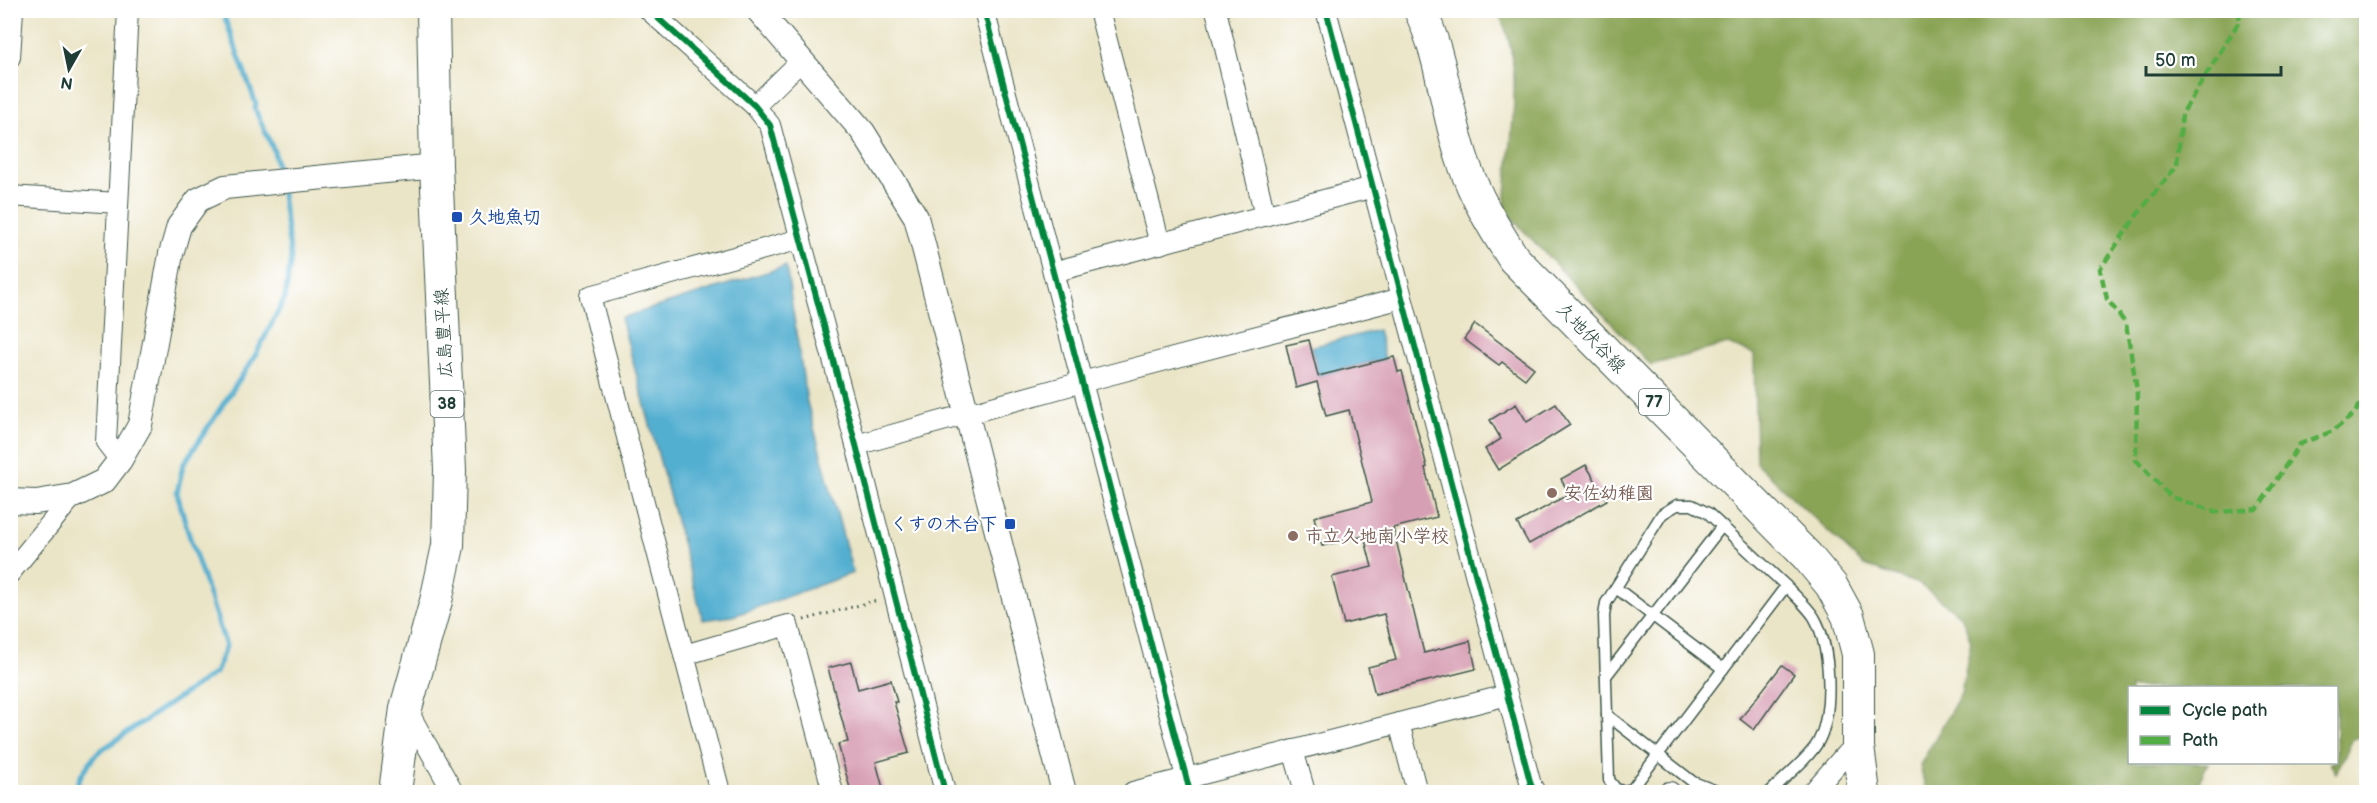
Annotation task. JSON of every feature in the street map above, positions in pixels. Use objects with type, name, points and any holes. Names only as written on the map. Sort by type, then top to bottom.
[{"type":"main road","name":"広島豊平線","points":[[395,792],[406,708],[436,601],[448,546],[450,470],[436,166],[433,10]]},
{"type":"main road","name":"久地伏谷線","points":[[1420,10],[1432,35],[1463,161],[1486,217],[1514,259],[1807,556],[1831,585],[1848,616],[1858,654],[1858,747],[1864,792]]},
{"type":"street","points":[[10,57],[13,10]]},
{"type":"street","points":[[120,460],[106,442],[128,10]]},
{"type":"street","points":[[649,10],[755,106],[770,125],[856,445],[945,792]]},
{"type":"street","points":[[758,10],[863,132],[916,217],[1064,792]]},
{"type":"street","points":[[984,10],[1188,785]]},
{"type":"street","points":[[1099,10],[1160,244]]},
{"type":"street","points":[[1216,10],[1265,216]]},
{"type":"street","points":[[1326,10],[1507,695],[1535,792]]},
{"type":"street","points":[[755,106],[802,60]]},
{"type":"street","points":[[10,501],[36,502],[73,496],[104,481],[120,460],[140,425],[178,226],[198,200],[225,187],[436,166]]},
{"type":"street","points":[[1053,272],[1373,187]]},
{"type":"street","points":[[10,196],[118,203]]},
{"type":"street","points":[[720,792],[590,296],[801,239]]},
{"type":"street","points":[[856,445],[1082,382],[1402,298]]},
{"type":"street","points":[[10,573],[73,496]]},
{"type":"street","points":[[684,655],[788,625],[832,792]]},
{"type":"street","points":[[1133,792],[1188,785],[1293,750],[1507,695]]},
{"type":"street","points":[[406,708],[453,792]]},
{"type":"street","points":[[1399,723],[1417,792]]},
{"type":"street","points":[[1813,792],[1845,755],[1858,747]]},
{"type":"street","points":[[1293,750],[1305,792]]},
{"type":"lane","points":[[1770,792],[1817,745],[1822,733],[1827,700],[1829,668],[1823,638],[1814,616],[1786,586],[1708,513],[1692,505],[1677,505],[1662,514],[1606,603],[1604,616],[1609,780],[1616,789],[1623,791],[1632,789],[1786,586]]},
{"type":"lane","points":[[1606,676],[1722,526]]},
{"type":"lane","points":[[1616,588],[1723,669]]},
{"type":"lane","points":[[1607,715],[1694,782],[1719,792]]},
{"type":"path","points":[[797,622],[886,597]]},
{"type":"green space","points":[[1497,11],[2366,11],[2366,735],[2353,739],[2336,773],[2331,764],[2338,764],[2338,686],[2128,686],[2128,764],[2208,764],[2194,792],[1926,792],[1920,765],[1961,693],[1971,641],[1962,617],[1919,584],[1865,566],[1756,463],[1754,354],[1728,344],[1651,365],[1505,211],[1514,108],[1512,56],[1507,33]]},
{"type":"water","points":[[786,266],[807,402],[853,573],[733,616],[703,620],[621,318]]},
{"type":"water","points":[[1378,330],[1385,359],[1318,376],[1311,347]]},
{"type":"building","points":[[1475,324],[1534,368],[1525,379],[1502,362],[1499,365],[1464,339]]},
{"type":"building","points":[[1309,340],[1318,376],[1394,357],[1398,372],[1402,371],[1427,467],[1425,468],[1437,517],[1393,528],[1424,653],[1470,641],[1476,669],[1375,694],[1368,667],[1396,660],[1384,614],[1344,624],[1332,577],[1372,567],[1364,536],[1322,546],[1314,517],[1372,502],[1349,410],[1326,416],[1317,382],[1296,388],[1286,345]]},
{"type":"building","points":[[1516,404],[1527,422],[1556,404],[1570,425],[1498,470],[1485,449],[1501,439],[1490,420]]},
{"type":"building","points":[[1586,465],[1607,500],[1529,544],[1517,523],[1569,494],[1561,479]]},
{"type":"building","points":[[851,662],[858,689],[891,680],[897,702],[894,702],[909,753],[876,762],[884,792],[851,792],[838,744],[848,742],[828,668]]},
{"type":"building","points":[[1782,665],[1794,674],[1754,730],[1740,719]]},
{"type":"waterway","points":[[222,10],[256,104],[255,109],[274,151],[278,176]]},
{"type":"waterway","points":[[76,792],[81,776],[97,753],[215,673],[226,646],[177,493],[183,465],[255,356],[285,298],[291,258],[281,187]]},
{"type":"marked path","points":[[2238,10],[2240,20],[2182,114],[2177,165],[2137,215],[2100,269],[2107,299],[2126,324],[2137,390],[2136,460],[2171,497],[2217,512],[2257,509],[2300,444],[2333,431],[2354,414],[2366,396]]},
{"type":"cycle path","points":[[649,10],[755,106],[770,125],[856,445],[945,792]]},
{"type":"cycle path","points":[[984,10],[1190,792]]},
{"type":"cycle path","points":[[1326,10],[1531,785],[1535,792]]},
{"type":"place","name":"久地魚切","points":[[457,217]]},
{"type":"place","name":"安佐幼稚園","points":[[1552,493]]},
{"type":"place","name":"くすの木台下","points":[[1010,524]]},
{"type":"place","name":"市立久地南小学校","points":[[1293,536]]}]
